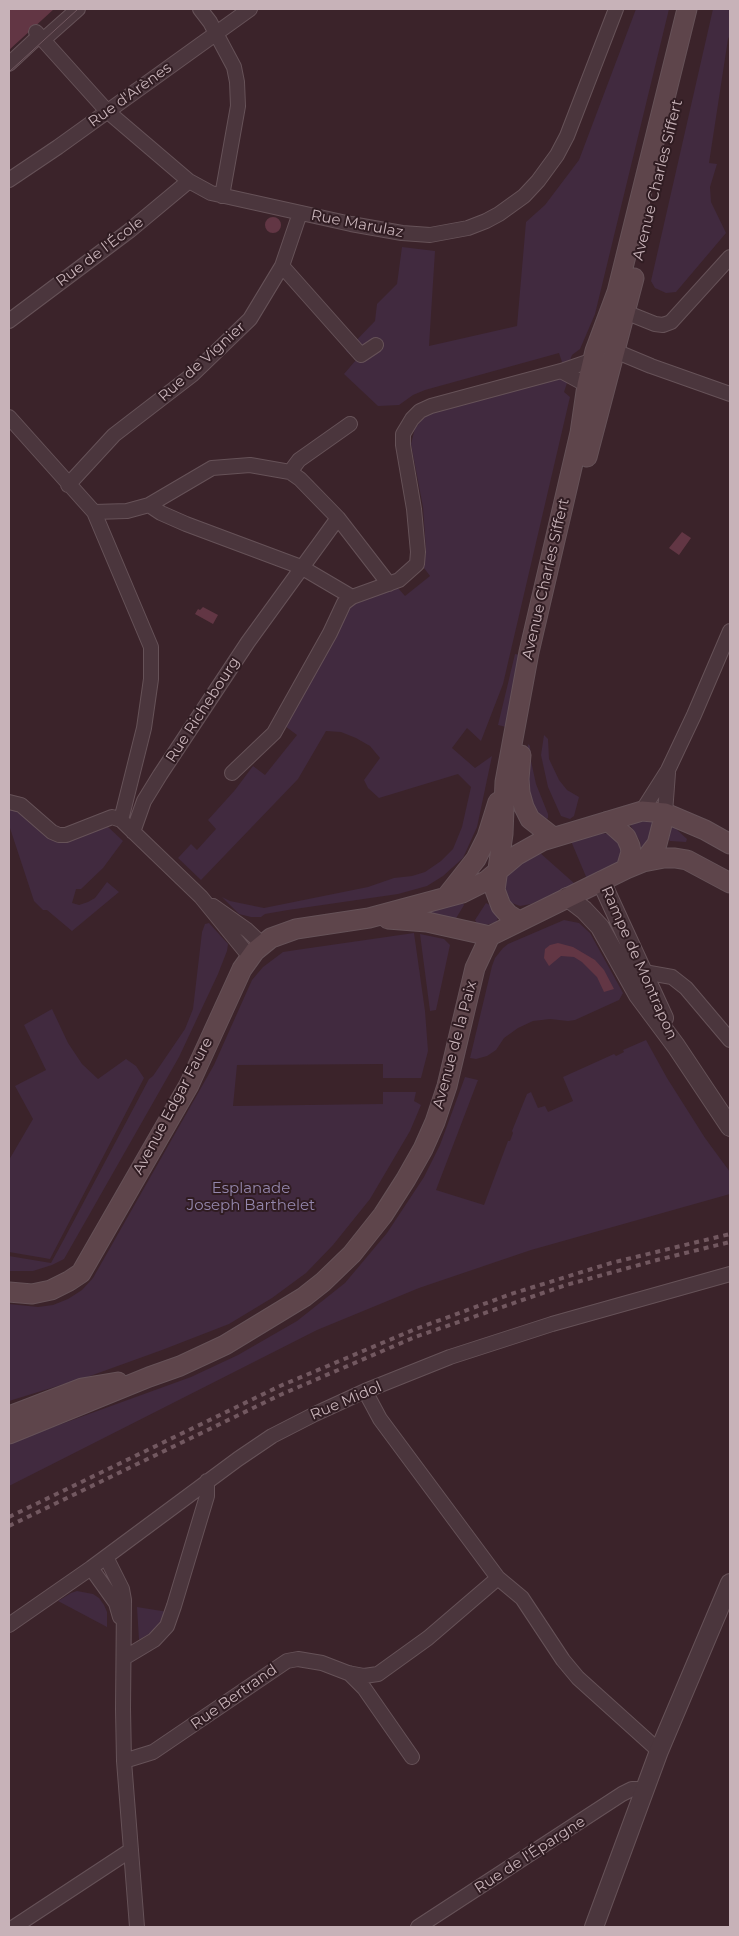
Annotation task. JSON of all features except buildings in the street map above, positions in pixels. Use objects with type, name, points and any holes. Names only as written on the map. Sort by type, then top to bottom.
[{"type":"main road","name":"Avenue Charles Siffert","points":[[519,921],[508,914],[501,906],[495,890],[504,834],[505,782],[529,652],[580,433],[587,384],[593,360],[617,292],[687,9]]},
{"type":"main road","name":"Avenue Charles Siffert","points":[[553,837],[534,823],[524,807],[520,793],[520,764],[545,636],[589,451],[700,9]]},
{"type":"main road","points":[[445,898],[476,859],[487,837],[505,782]]},
{"type":"main road","points":[[256,950],[271,938],[290,931],[369,918],[445,898],[475,887],[524,850],[553,837],[642,811],[665,813],[705,830],[730,844]]},
{"type":"main road","points":[[635,865],[657,844],[665,813]]},
{"type":"main road","points":[[608,821],[626,837],[635,865]]},
{"type":"main road","points":[[369,918],[427,922],[490,936],[635,865],[675,858],[699,865],[730,883]]},
{"type":"main road","name":"Avenue de la Paix","points":[[9,1434],[180,1366],[225,1345],[304,1297],[323,1282],[352,1254],[382,1215],[406,1179],[423,1149],[435,1122],[447,1086],[475,968],[490,936]]},
{"type":"main road","name":"Avenue Edgar Faure","points":[[9,1292],[32,1294],[51,1290],[80,1273],[189,1084],[256,950]]},
{"type":"main road","name":"Avenue de la Paix","points":[[9,1416],[82,1388],[149,1377]]},
{"type":"street","points":[[9,64],[40,36],[78,9]]},
{"type":"street","points":[[200,9],[216,32],[234,68],[238,106],[222,196]]},
{"type":"street","name":"Rue d'Arènes","points":[[9,180],[250,9]]},
{"type":"street","name":"Rue Marulaz","points":[[40,36],[107,110],[189,181],[211,193],[393,232],[430,236],[468,228],[500,214],[524,196],[538,182],[557,155],[567,136],[616,9]]},
{"type":"street","name":"Rue de l'École","points":[[9,321],[129,231],[189,181]]},
{"type":"street","name":"Rue de Vignier","points":[[68,485],[114,435],[192,375],[256,312],[282,266],[300,213]]},
{"type":"street","points":[[625,312],[655,324],[663,325],[671,322],[730,257]]},
{"type":"street","points":[[282,266],[361,355],[376,345]]},
{"type":"street","name":"Avenue Charles Siffert","points":[[615,351],[608,343],[617,292]]},
{"type":"street","points":[[615,351],[730,394]]},
{"type":"street","points":[[232,773],[274,733],[330,633],[344,603],[352,597],[399,580],[417,564],[418,552],[403,445],[403,434],[412,419],[420,411],[431,406],[561,371],[593,360]]},
{"type":"street","points":[[561,371],[587,384]]},
{"type":"street","points":[[9,416],[68,485],[94,512],[151,647],[151,679],[144,728],[121,820]]},
{"type":"street","points":[[290,472],[299,460],[350,424]]},
{"type":"street","points":[[94,512],[127,511],[149,505],[212,468],[250,465],[290,472],[300,479],[338,518],[389,584]]},
{"type":"street","points":[[149,505],[161,513],[186,524],[301,567],[352,597]]},
{"type":"street","name":"Rue Richebourg","points":[[134,832],[144,801],[160,775],[248,642],[338,518]]},
{"type":"street","points":[[642,811],[668,770],[697,710],[730,631]]},
{"type":"street","points":[[665,813],[668,770]]},
{"type":"street","points":[[9,802],[21,805],[52,832],[59,835],[66,835],[112,818],[121,820],[256,950]]},
{"type":"street","name":"Rampe de Montrapon","points":[[601,881],[676,1046]]},
{"type":"street","name":"Rampe de Montrapon","points":[[567,897],[595,920],[638,995],[676,1046],[730,1127]]},
{"type":"street","points":[[644,972],[672,976],[686,988],[730,1040]]},
{"type":"street","name":"Rue Midol","points":[[9,1625],[91,1568],[207,1481],[272,1436],[365,1391],[450,1358],[552,1324],[729,1274]]},
{"type":"street","points":[[365,1391],[380,1419],[498,1578],[522,1598],[563,1660],[578,1678],[659,1751]]},
{"type":"street","points":[[124,1658],[154,1640],[167,1626],[207,1496],[207,1481]]},
{"type":"street","points":[[106,1557],[122,1589],[124,1762],[137,1927]]},
{"type":"street","points":[[91,1568],[116,1603],[124,1633]]},
{"type":"street","name":"Rue Bertrand","points":[[124,1762],[153,1752],[287,1661],[298,1659],[322,1663],[348,1673],[364,1676],[378,1674],[428,1638],[498,1578]]},
{"type":"street","points":[[594,1927],[659,1751],[730,1583]]},
{"type":"street","name":"Rue Bertrand","points":[[348,1673],[364,1688],[412,1757]]},
{"type":"street","name":"Rue de l'Épargne","points":[[418,1927],[622,1794],[632,1789],[644,1790]]},
{"type":"street","points":[[14,1927],[120,1855],[131,1850]]},
{"type":"green space","points":[[636,9],[669,9],[595,314],[580,349],[572,355],[569,363],[563,365],[559,353],[425,390],[413,395],[399,405],[378,406],[344,374],[356,360],[346,351],[375,321],[377,304],[397,284],[402,247],[435,251],[429,346],[517,326],[526,222],[545,205],[579,160]]},
{"type":"green space","points":[[713,9],[730,9],[730,35],[709,163],[717,164],[710,187],[711,202],[726,233],[676,292],[666,293],[655,288],[651,281]]},
{"type":"green space","points":[[560,378],[568,380],[564,392],[570,397],[503,684],[481,741],[467,728],[452,748],[475,768],[492,756],[477,827],[463,858],[443,876],[427,886],[398,894],[288,910],[265,914],[261,917],[239,914],[222,897],[230,901],[264,908],[368,887],[394,878],[425,872],[441,861],[453,849],[462,827],[471,787],[458,774],[379,798],[368,788],[364,780],[380,758],[370,746],[356,738],[341,732],[326,731],[298,779],[201,880],[178,858],[191,844],[197,850],[216,829],[208,820],[235,790],[253,766],[265,775],[297,735],[285,726],[348,605],[398,588],[405,596],[430,576],[424,568],[426,551],[423,507],[411,444],[415,428],[427,414]]},
{"type":"green space","points":[[515,654],[521,655],[506,727],[498,725]]},
{"type":"green space","points":[[544,735],[548,739],[549,759],[559,780],[567,790],[579,797],[574,816],[570,819],[561,816],[548,787],[541,755]]},
{"type":"green space","points":[[528,744],[530,746],[536,784],[548,814],[548,818],[544,821],[539,818],[530,804],[526,765]]},
{"type":"green space","points":[[9,808],[16,808],[49,836],[106,825],[123,841],[103,868],[81,889],[76,889],[72,903],[79,905],[95,898],[107,882],[119,892],[72,931],[47,910],[43,910],[34,901],[9,825]]},
{"type":"green space","points":[[644,820],[656,821],[645,850],[641,848],[640,841],[629,823]]},
{"type":"green space","points":[[674,827],[687,839],[686,842],[670,841],[666,835],[667,828]]},
{"type":"green space","points":[[602,833],[608,834],[619,842],[622,854],[616,865],[587,879],[571,841]]},
{"type":"green space","points":[[539,852],[575,884],[531,904],[520,906],[509,902],[506,897],[504,884],[506,877],[520,863]]},
{"type":"green space","points":[[462,901],[464,905],[455,920],[419,913]]},
{"type":"green space","points":[[486,903],[490,905],[498,916],[497,922],[479,927],[475,920]]},
{"type":"green space","points":[[564,920],[579,923],[590,933],[623,993],[619,1000],[575,1020],[550,1019],[533,1021],[518,1028],[504,1038],[496,1050],[487,1056],[476,1059],[470,1058],[495,958],[508,944]]},
{"type":"green space","points":[[209,923],[228,944],[218,974],[179,1057],[64,1259],[33,1271],[9,1271],[9,1256],[51,1263],[149,1079],[185,1029],[193,1009],[202,932],[205,924]]},
{"type":"green space","name":"Esplanade Joseph Barthelet","points":[[414,933],[425,1011],[428,1051],[421,1078],[383,1078],[383,1064],[237,1065],[233,1106],[383,1104],[383,1092],[416,1092],[414,1101],[421,1105],[410,1131],[370,1199],[333,1245],[306,1273],[272,1298],[229,1324],[90,1376],[9,1401],[9,1304],[38,1307],[53,1305],[68,1299],[82,1290],[93,1278],[214,1065],[252,980],[263,967],[283,952]]},
{"type":"green space","points":[[420,934],[444,939],[450,945],[436,1010],[430,1011]]},
{"type":"green space","points":[[52,1009],[68,1043],[82,1064],[98,1079],[126,1059],[136,1066],[144,1078],[50,1259],[9,1252],[9,1160],[33,1119],[15,1086],[46,1070],[24,1025]]},
{"type":"green space","points":[[646,1040],[667,1078],[705,1138],[730,1172],[730,1194],[531,1250],[419,1288],[317,1330],[9,1486],[9,1443],[191,1377],[238,1355],[297,1321],[345,1283],[387,1233],[424,1177],[440,1145],[465,1077],[478,1080],[436,1190],[484,1205],[527,1094],[531,1092],[538,1108],[545,1106],[548,1112],[573,1101],[563,1077],[614,1054],[616,1056],[624,1052],[623,1050]]},
{"type":"green space","points":[[77,1591],[93,1594],[99,1598],[107,1612],[107,1627],[58,1601]]},
{"type":"green space","points":[[137,1607],[168,1612],[152,1632],[139,1640]]},
{"type":"shaded area","points":[[9,9],[54,9],[9,50]]},
{"type":"shaded area","points":[[273,217],[281,225],[273,233],[265,225]]},
{"type":"shaded area","points":[[682,532],[691,538],[679,555],[669,548]]},
{"type":"shaded area","points":[[203,607],[218,615],[213,624],[195,614],[198,609],[200,610]]},
{"type":"shaded area","points":[[558,943],[573,947],[595,960],[604,970],[614,989],[604,992],[597,977],[574,957],[561,956],[549,966],[544,958],[545,949],[550,945]]},
{"type":"tram line","points":[[9,72],[78,9]]},
{"type":"railway","points":[[9,1517],[280,1386],[413,1330],[511,1294],[611,1263],[730,1234]]},
{"type":"railway","points":[[9,1526],[280,1395],[415,1337],[566,1285],[730,1242]]}]
